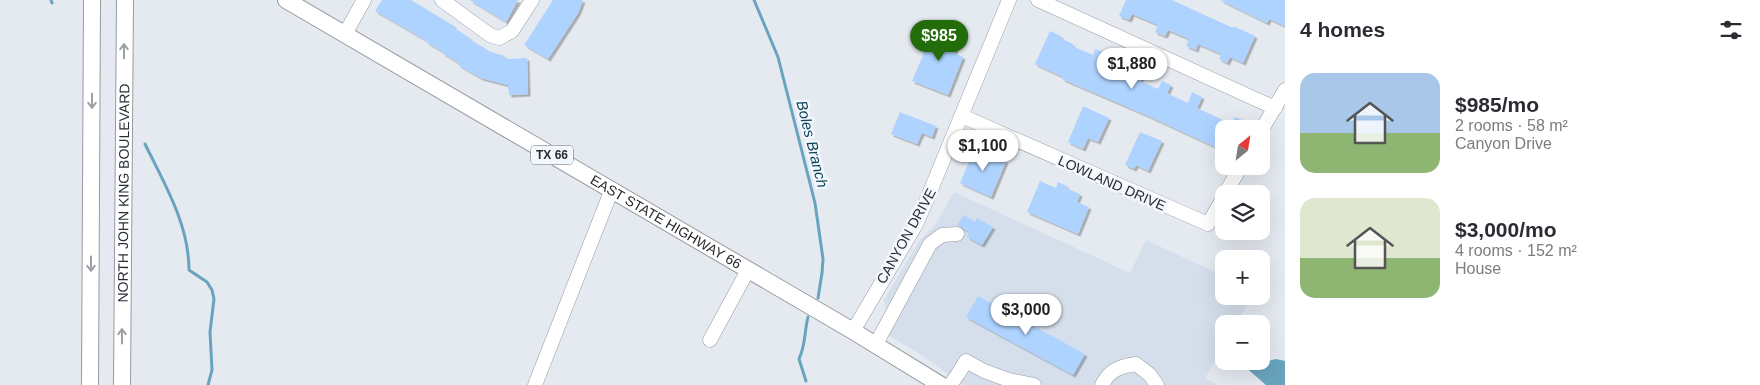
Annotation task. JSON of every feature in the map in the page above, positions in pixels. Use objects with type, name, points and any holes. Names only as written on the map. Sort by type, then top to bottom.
[{"type":"main road","points":[[90,385],[92,0]]},
{"type":"main road","name":"NORTH JOHN KING BOULEVARD","points":[[122,385],[124,0]]},
{"type":"main road","name":"EAST STATE HIGHWAY 66","points":[[286,0],[853,330],[941,385]]},
{"type":"street","points":[[345,34],[364,0]]},
{"type":"street","points":[[442,0],[490,35],[499,38],[512,31],[532,0]]},
{"type":"street","name":"CANYON DRIVE","points":[[853,330],[914,226],[935,183],[1009,0]]},
{"type":"street","points":[[1038,0],[1275,108]]},
{"type":"street","points":[[1268,120],[1285,90]]},
{"type":"street","name":"LOWLAND DRIVE","points":[[962,116],[1208,224],[1215,212]]},
{"type":"street","points":[[535,385],[612,189]]},
{"type":"street","points":[[876,344],[930,244],[942,235],[957,234]]},
{"type":"street","points":[[710,340],[748,270]]},
{"type":"street","points":[[950,385],[966,361],[984,371],[1009,380],[1034,385]]},
{"type":"street","points":[[1102,385],[1108,374],[1122,366],[1136,364],[1150,375],[1157,385]]},
{"type":"shaded area","points":[[954,192],[1130,273],[1146,240],[1215,272],[1215,305],[1247,305],[1241,315],[1215,315],[1215,361],[1205,378],[1218,385],[963,385],[917,352],[876,328],[886,310],[884,300],[919,241],[936,224]]},
{"type":"water","points":[[1276,359],[1285,361],[1285,385],[1266,385],[1249,370],[1270,370],[1270,360]]},
{"type":"building","points":[[382,0],[411,0],[454,26],[454,28],[469,39],[491,52],[505,56],[504,59],[527,58],[528,94],[509,95],[508,85],[481,78],[458,65],[459,63],[427,41],[375,11]]},
{"type":"building","points":[[470,0],[518,0],[506,22]]},
{"type":"building","points":[[553,0],[583,0],[578,13],[548,59],[524,45]]},
{"type":"building","points":[[1126,0],[1172,0],[1255,36],[1243,63],[1230,57],[1227,63],[1219,59],[1221,54],[1198,44],[1196,50],[1186,46],[1189,39],[1168,30],[1165,36],[1155,32],[1158,25],[1132,14],[1129,20],[1119,16]]},
{"type":"building","points":[[1220,0],[1285,0],[1285,26],[1269,19],[1267,23]]},
{"type":"building","points":[[935,27],[960,37],[954,53],[963,57],[948,95],[912,81]]},
{"type":"building","points":[[1050,31],[1073,44],[1072,46],[1093,55],[1095,49],[1144,73],[1140,81],[1158,89],[1162,81],[1171,85],[1167,93],[1188,103],[1192,92],[1202,97],[1197,108],[1223,120],[1215,120],[1215,147],[1062,79],[1063,77],[1035,64]]},
{"type":"building","points":[[1083,106],[1109,118],[1098,142],[1088,138],[1083,149],[1068,142]]},
{"type":"building","points":[[900,112],[936,126],[932,137],[922,133],[917,144],[891,134]]},
{"type":"building","points":[[1140,132],[1162,141],[1148,171],[1136,165],[1134,169],[1125,165]]},
{"type":"building","points":[[975,148],[1006,161],[991,197],[960,183]]},
{"type":"building","points":[[1040,181],[1056,188],[1058,182],[1080,194],[1077,202],[1089,207],[1078,234],[1027,212]]},
{"type":"building","points":[[964,215],[975,222],[977,218],[993,227],[982,245],[967,237],[969,232],[957,225]]},
{"type":"building","points":[[978,296],[1085,354],[1073,375],[966,317]]},
{"type":"waterway","name":"Boles Branch","points":[[754,0],[778,57],[815,203],[823,259],[818,298]]},
{"type":"waterway","points":[[145,144],[180,220],[185,236],[189,270],[207,282],[212,290],[214,299],[210,332],[212,370],[208,385]]},
{"type":"waterway","name":"Boles Branch","points":[[806,381],[799,359],[803,348],[808,317]]}]
